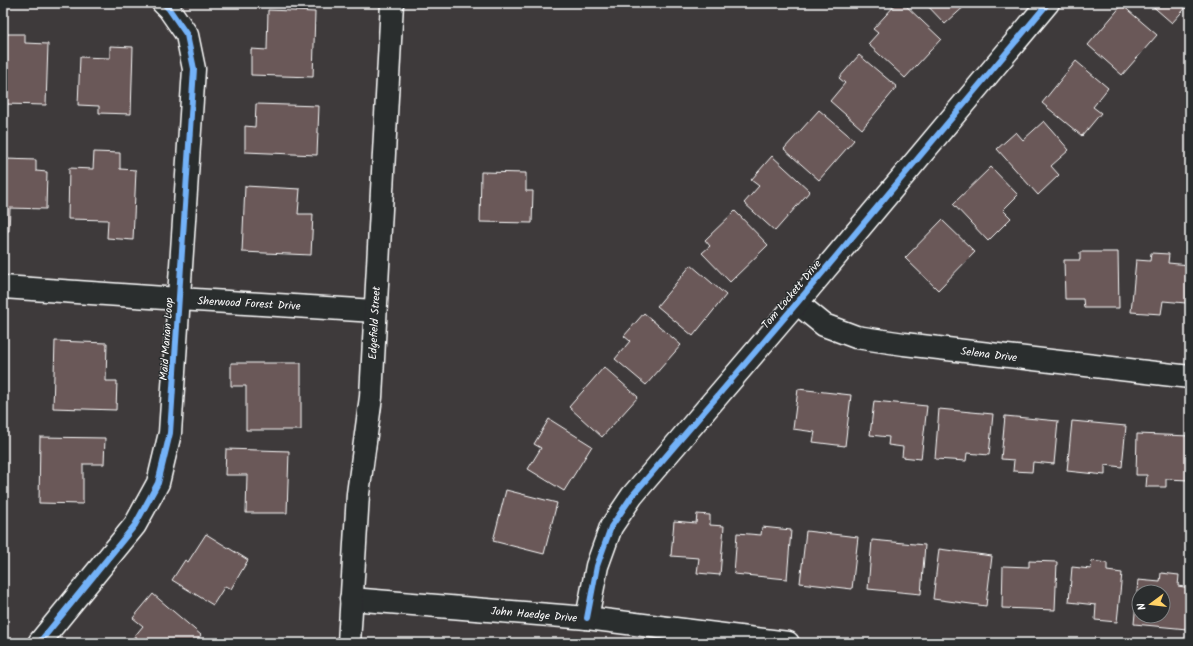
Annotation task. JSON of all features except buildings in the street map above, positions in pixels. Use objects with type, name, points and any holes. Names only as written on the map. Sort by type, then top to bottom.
[{"type":"street","name":"Maid Marian Loop","points":[[39,643],[135,525],[158,483],[170,433],[194,69],[187,35],[163,3]]},
{"type":"street","name":"Edgefield Street","points":[[349,643],[358,494],[371,397],[392,3]]},
{"type":"street","name":"Tom Lockett Drive","points":[[587,618],[596,566],[611,526],[632,496],[797,303],[1048,3]]},
{"type":"street","name":"Sherwood Forest Drive","points":[[3,287],[375,311]]},
{"type":"street","name":"Selena Drive","points":[[797,303],[824,325],[856,337],[912,345],[1190,377]]},
{"type":"street","name":"John Haedge Drive","points":[[351,599],[587,618],[788,643]]},
{"type":"cycle path","points":[[39,643],[135,525],[158,483],[170,433],[194,69],[187,35],[163,3]]},
{"type":"cycle path","points":[[587,618],[597,566],[611,527],[632,496],[797,303],[1048,3]]}]
